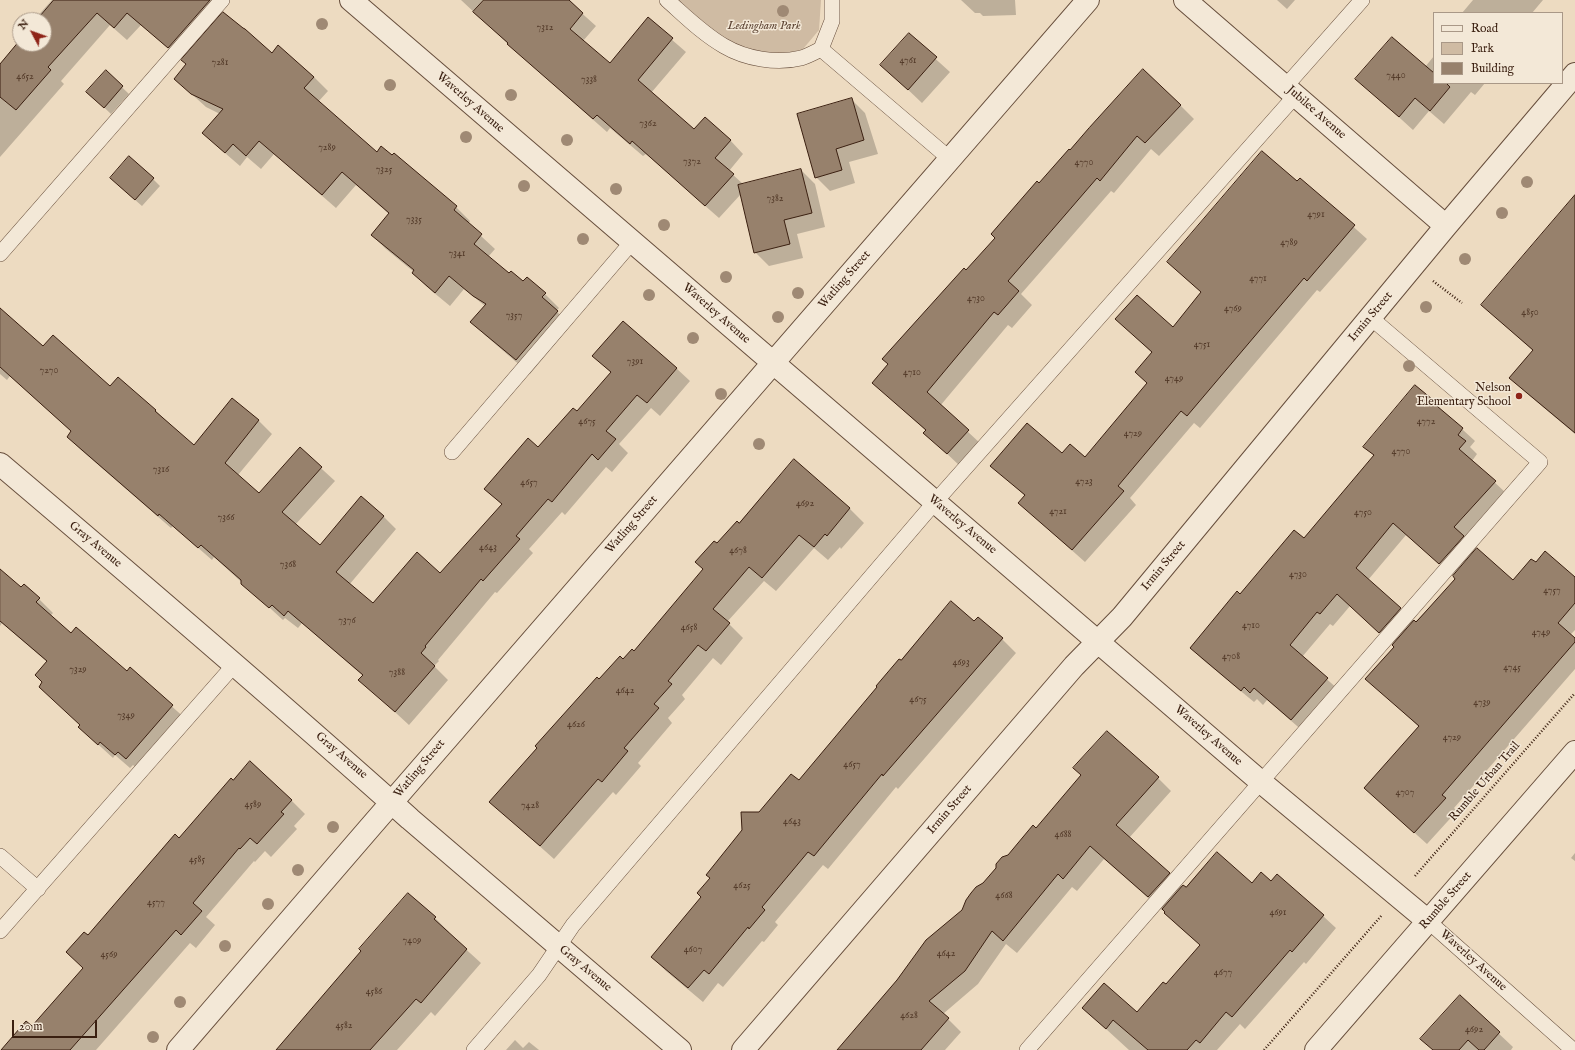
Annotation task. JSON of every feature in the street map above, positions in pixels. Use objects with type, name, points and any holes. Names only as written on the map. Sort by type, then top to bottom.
[{"type":"street","name":"Waverley Avenue","points":[[351,0],[750,345],[774,363],[1261,782],[1428,921]]},
{"type":"street","name":"Watling Street","points":[[178,1050],[1088,0]]},
{"type":"street","name":"Jubilee Avenue","points":[[1185,0],[1446,226]]},
{"type":"street","name":"Irmin Street","points":[[743,1050],[1074,666],[1122,617],[1446,226],[1575,74]]},
{"type":"street","name":"Gray Avenue","points":[[0,464],[235,664],[558,947],[680,1050]]},
{"type":"street","name":"Rumble Street","points":[[1316,1050],[1575,752]]},
{"type":"lane","points":[[0,254],[222,0]]},
{"type":"lane","points":[[667,0],[698,27],[724,46],[747,55],[774,61],[802,58],[821,49],[832,21],[832,0]]},
{"type":"lane","points":[[474,1050],[538,975],[573,925],[935,502],[1291,91],[1362,0]]},
{"type":"lane","points":[[821,49],[950,159]]},
{"type":"lane","points":[[452,452],[632,242]]},
{"type":"lane","points":[[1027,1050],[1540,462],[1371,318]]},
{"type":"lane","points":[[0,931],[235,664]]},
{"type":"lane","points":[[0,856],[38,889]]},
{"type":"lane","name":"Waverley Avenue","points":[[1428,921],[1573,1050]]},
{"type":"path","points":[[1430,278],[1462,303]]},
{"type":"path","name":"Rumble Urban Trail","points":[[1413,878],[1575,693]]},
{"type":"path","points":[[1264,1050],[1387,909]]},
{"type":"green space","name":"Ledingham Park","points":[[675,0],[821,0],[819,30],[803,49],[780,55],[758,53],[715,36]]},
{"type":"building","points":[[54,0],[210,0],[168,48],[127,13],[114,28],[97,13],[48,67],[51,70],[16,110],[0,97],[0,64],[12,50],[12,52],[52,52],[52,12],[44,12]]},
{"type":"building","points":[[484,0],[569,0],[583,13],[570,29],[610,63],[648,17],[673,38],[638,80],[694,129],[705,117],[731,140],[715,158],[734,174],[705,206],[632,141],[630,144],[597,115],[593,119],[507,44],[508,43],[473,12]]},
{"type":"building","points":[[223,12],[272,53],[278,45],[314,77],[304,88],[377,152],[381,146],[392,155],[394,153],[457,206],[454,210],[482,234],[474,244],[509,273],[511,271],[523,281],[527,277],[546,293],[542,297],[558,311],[516,360],[470,322],[486,304],[473,296],[449,276],[435,293],[412,273],[414,270],[371,235],[389,213],[342,172],[322,195],[259,141],[246,156],[233,144],[225,153],[202,133],[223,109],[191,94],[174,79],[186,64],[181,60]]},
{"type":"building","points":[[909,33],[937,57],[908,90],[880,65]]},
{"type":"building","points":[[1392,37],[1433,72],[1433,84],[1447,84],[1450,87],[1430,111],[1415,98],[1399,117],[1355,79]]},
{"type":"building","points":[[1143,69],[1181,105],[1145,143],[1137,136],[1100,181],[1097,178],[1008,281],[1019,291],[998,315],[994,312],[927,392],[969,430],[947,454],[923,433],[926,430],[872,383],[888,364],[882,359],[964,268],[966,270],[995,238],[991,234],[1037,181],[1039,183]]},
{"type":"building","points":[[106,70],[123,86],[104,108],[86,92]]},
{"type":"building","points":[[852,98],[864,140],[836,149],[842,170],[815,178],[797,114]]},
{"type":"building","points":[[1262,151],[1297,181],[1300,178],[1355,225],[1307,281],[1304,278],[1187,416],[1181,411],[1118,486],[1124,491],[1072,550],[1018,503],[1025,495],[990,466],[1027,423],[1062,453],[1070,444],[1085,457],[1147,383],[1135,372],[1152,352],[1115,319],[1137,295],[1173,327],[1201,292],[1167,262]]},
{"type":"building","points":[[129,156],[154,178],[135,200],[110,178]]},
{"type":"building","points":[[801,169],[812,213],[784,220],[790,244],[754,253],[738,185]]},
{"type":"building","points":[[1575,195],[1575,433],[1509,378],[1533,350],[1481,305]]},
{"type":"building","points":[[0,308],[43,346],[53,335],[110,386],[118,377],[194,445],[232,398],[259,420],[225,463],[259,493],[300,447],[322,467],[282,512],[320,545],[361,496],[384,516],[336,572],[373,603],[417,552],[440,573],[502,504],[484,489],[528,438],[538,447],[573,408],[577,411],[611,372],[592,356],[623,321],[677,368],[647,403],[637,395],[606,431],[616,439],[598,460],[592,454],[552,502],[548,499],[516,536],[520,539],[483,581],[481,579],[425,646],[426,647],[421,653],[435,666],[395,712],[358,680],[363,675],[288,611],[284,616],[272,605],[269,608],[241,584],[241,580],[201,545],[198,548],[159,514],[158,516],[67,437],[71,431],[0,367]]},
{"type":"building","points":[[1415,385],[1432,399],[1431,401],[1463,428],[1458,435],[1466,441],[1459,449],[1496,481],[1454,527],[1464,536],[1439,564],[1393,523],[1356,568],[1401,608],[1379,633],[1337,594],[1320,614],[1317,612],[1290,645],[1328,678],[1291,720],[1254,688],[1250,693],[1244,687],[1241,691],[1190,648],[1237,591],[1240,594],[1294,530],[1304,538],[1374,455],[1363,447]]},
{"type":"building","points":[[794,459],[850,508],[827,536],[825,534],[814,547],[799,535],[762,578],[749,567],[713,609],[730,623],[706,651],[698,645],[668,681],[672,684],[654,704],[659,708],[624,748],[628,751],[602,782],[598,779],[540,846],[489,802],[537,748],[535,746],[597,677],[599,679],[620,656],[623,659],[632,649],[634,651],[703,569],[695,562],[714,541],[717,543],[737,521],[739,523]]},
{"type":"building","points":[[1477,548],[1513,580],[1531,559],[1536,562],[1545,551],[1575,577],[1575,603],[1558,623],[1575,638],[1575,642],[1442,795],[1446,798],[1414,833],[1364,788],[1419,726],[1365,679],[1394,647],[1392,645],[1414,620],[1416,622],[1419,619],[1455,579],[1453,576]]},
{"type":"building","points":[[0,569],[21,587],[24,584],[40,598],[36,602],[71,633],[76,627],[127,671],[130,667],[173,705],[126,759],[118,752],[115,755],[100,742],[98,745],[78,727],[80,725],[39,687],[42,682],[35,675],[47,661],[0,621]]},
{"type":"building","points":[[951,601],[974,621],[978,617],[1003,638],[883,776],[882,774],[814,856],[808,852],[762,907],[765,910],[749,929],[748,927],[709,974],[704,970],[688,988],[651,957],[701,897],[697,893],[710,878],[706,875],[742,830],[741,812],[759,812],[791,774],[799,780],[877,687],[876,686],[899,659],[901,660]]},
{"type":"building","points":[[1107,731],[1159,777],[1116,825],[1170,873],[1148,897],[1090,846],[1063,879],[1058,874],[1003,941],[992,931],[965,971],[929,1001],[949,1018],[921,1050],[837,1050],[897,980],[926,940],[962,910],[971,893],[976,887],[983,883],[996,868],[996,864],[1002,857],[1008,855],[1033,825],[1036,828],[1081,775],[1073,768]]},
{"type":"building","points":[[250,761],[292,800],[281,812],[284,814],[257,844],[250,838],[240,849],[239,848],[193,903],[202,911],[181,935],[176,930],[70,1050],[1,1050],[26,1021],[32,1026],[83,968],[66,952],[84,932],[88,935],[175,834],[179,838],[231,778],[233,780]]},
{"type":"building","points":[[1217,852],[1252,883],[1261,872],[1271,881],[1277,874],[1324,915],[1292,952],[1290,950],[1232,1017],[1226,1012],[1200,1043],[1196,1040],[1187,1050],[1148,1050],[1113,1020],[1106,1029],[1082,1008],[1104,983],[1137,1012],[1163,982],[1166,984],[1200,945],[1164,913],[1165,912],[1162,909],[1183,885],[1186,887]]},
{"type":"building","points":[[408,893],[436,917],[434,919],[467,949],[421,1003],[416,999],[370,1050],[276,1050],[361,951],[359,949]]},
{"type":"building","points":[[1460,995],[1500,1032],[1484,1050],[1479,1050],[1468,1040],[1459,1050],[1433,1050],[1420,1039]]},
{"type":"place","name":"Nelson Elementary School","points":[[1519,396]]}]
